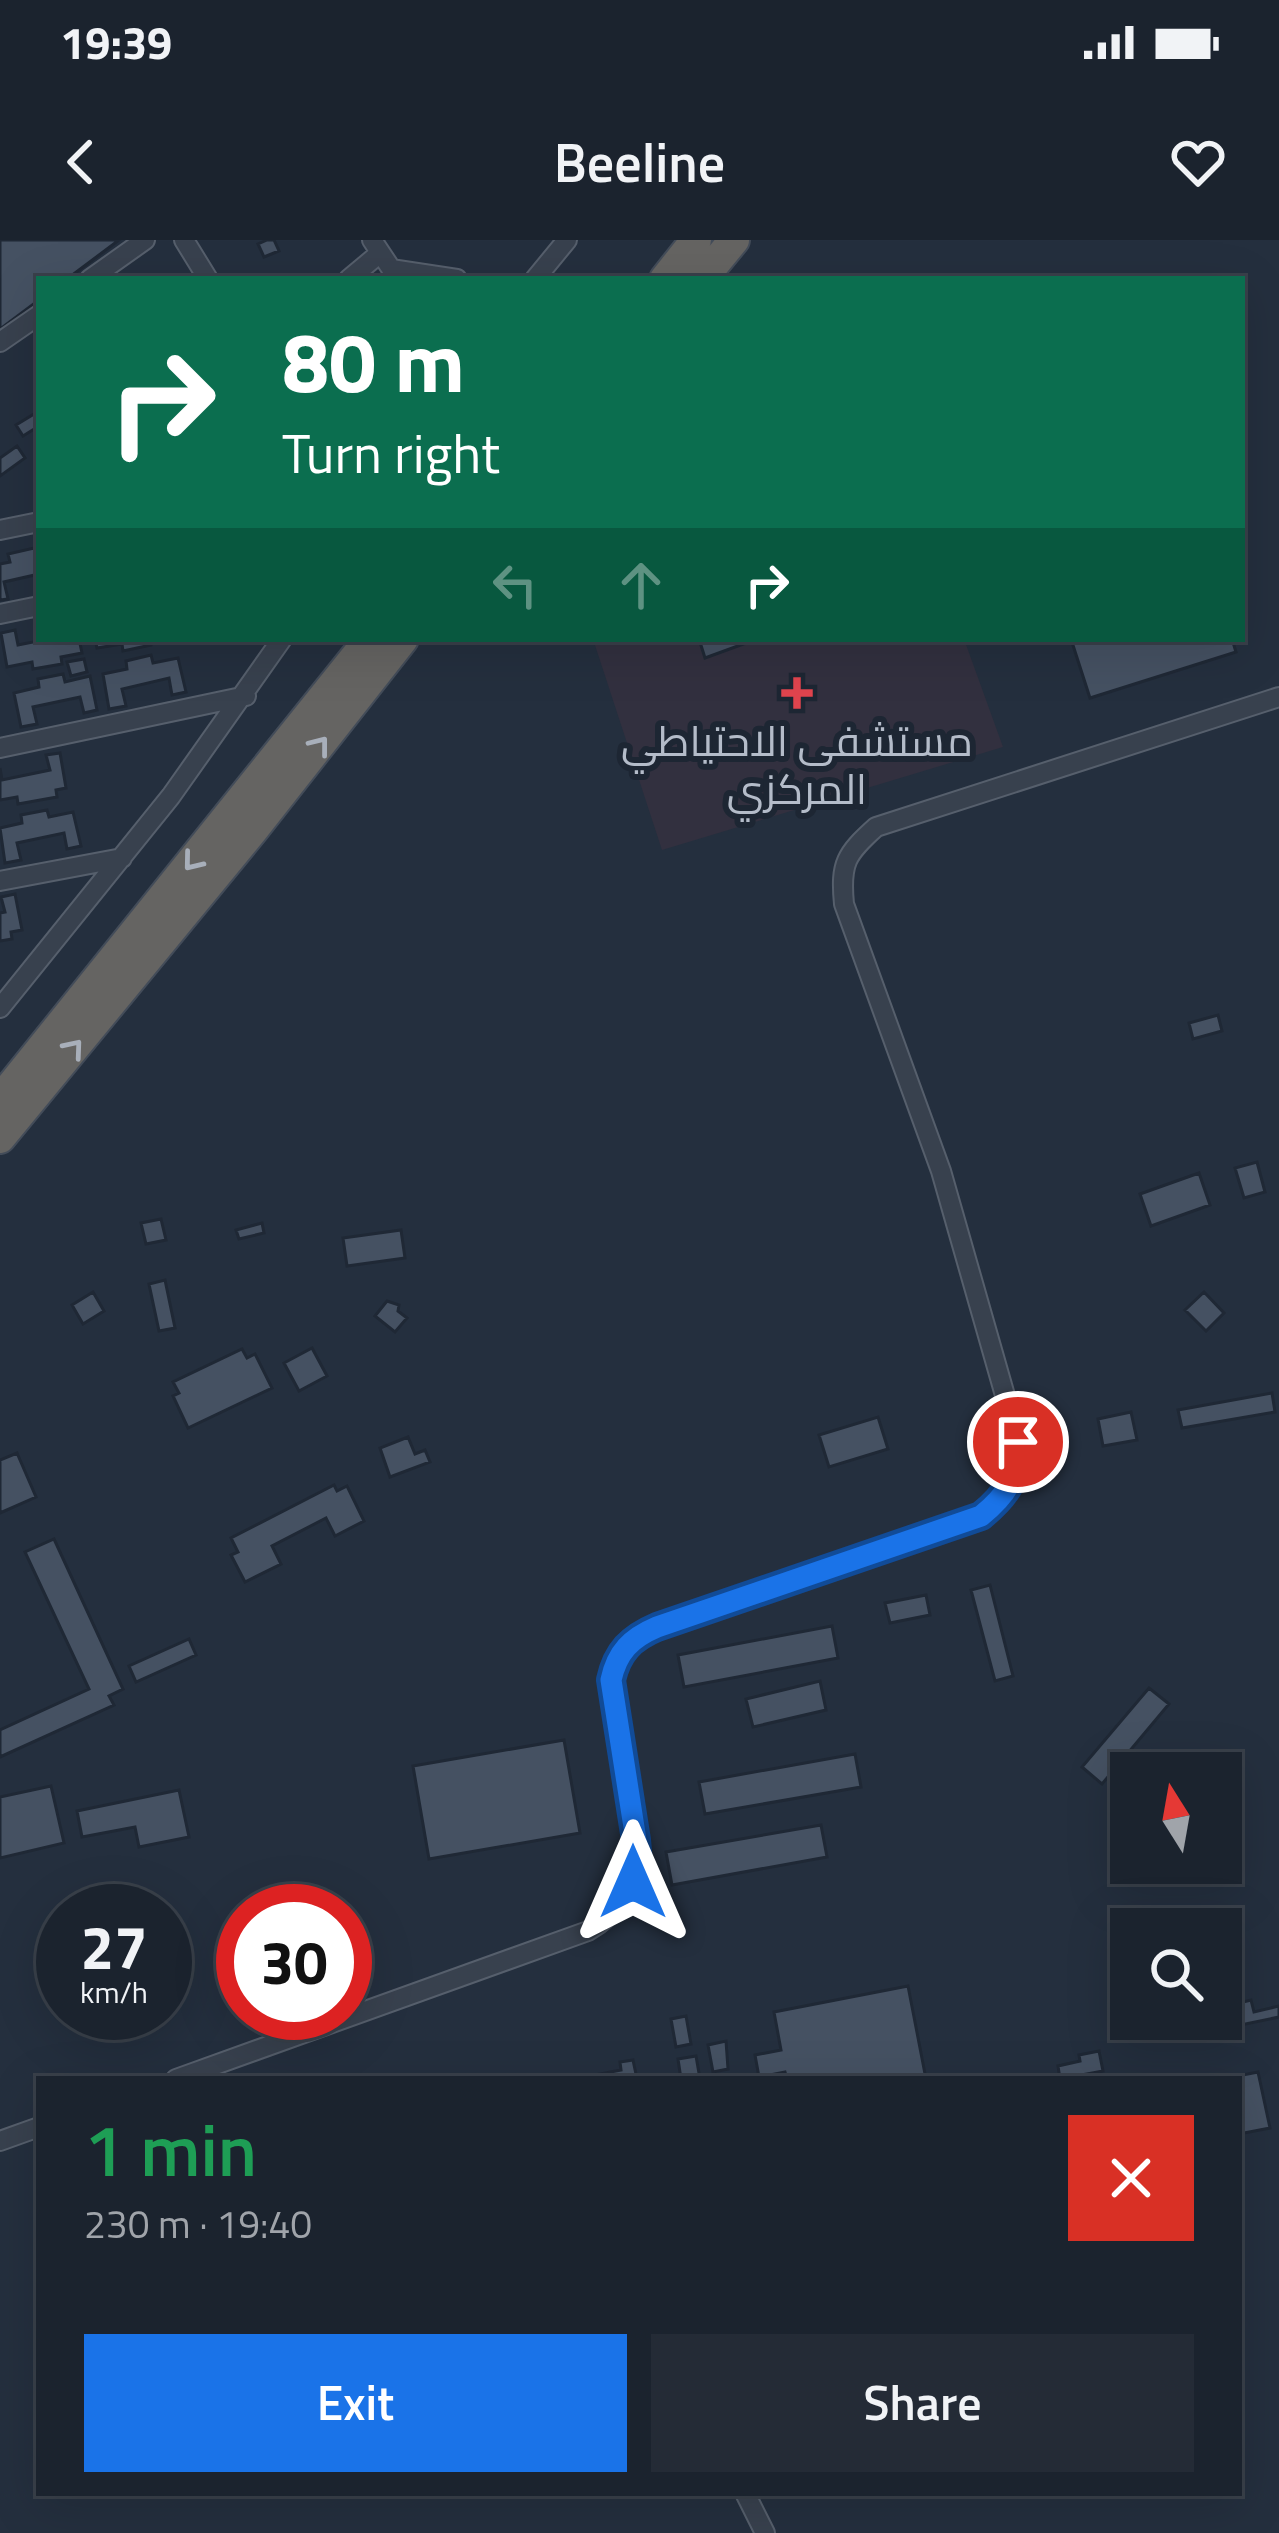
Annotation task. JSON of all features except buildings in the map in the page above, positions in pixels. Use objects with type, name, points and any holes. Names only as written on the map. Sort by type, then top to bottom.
[{"type":"highway","points":[[667,276],[696,240]]},
{"type":"highway","points":[[704,276],[734,240]]},
{"type":"highway","points":[[0,1100],[368,642]]},
{"type":"highway","points":[[0,1138],[402,642]]},
{"type":"street","points":[[94,276],[145,240]]},
{"type":"street","points":[[184,240],[206,276]]},
{"type":"street","points":[[537,276],[567,240]]},
{"type":"street","points":[[355,276],[385,260],[446,276]]},
{"type":"street","points":[[0,342],[36,317]]},
{"type":"street","points":[[0,530],[36,523]]},
{"type":"street","points":[[0,614],[36,607]]},
{"type":"street","points":[[0,1008],[122,858],[280,642]]},
{"type":"street","points":[[0,748],[245,696]]},
{"type":"street","points":[[184,2076],[604,1922],[622,1903],[638,1862],[613,1702],[615,1661],[625,1648],[638,1635],[657,1627],[981,1516],[998,1502],[1019,1463],[1018,1442],[941,1172],[844,904],[841,874],[851,849],[876,827],[1279,697]]},
{"type":"street","points":[[0,881],[122,858]]},
{"type":"street","points":[[0,2141],[36,2128]]},
{"type":"street","points":[[746,2496],[765,2533]]},
{"type":"shaded area","name":"مستشفى الاحتياطي المركزي","points":[[594,642],[965,642],[1003,747],[662,850]]},
{"type":"place","name":"مستشفى الاحتياطي المركزي","points":[[797,693]]},
{"type":"route","points":[[633,1882],[636,1840],[611,1680],[615,1661],[625,1648],[638,1635],[657,1627],[981,1516],[1011,1485],[1019,1463],[1018,1442]]}]
